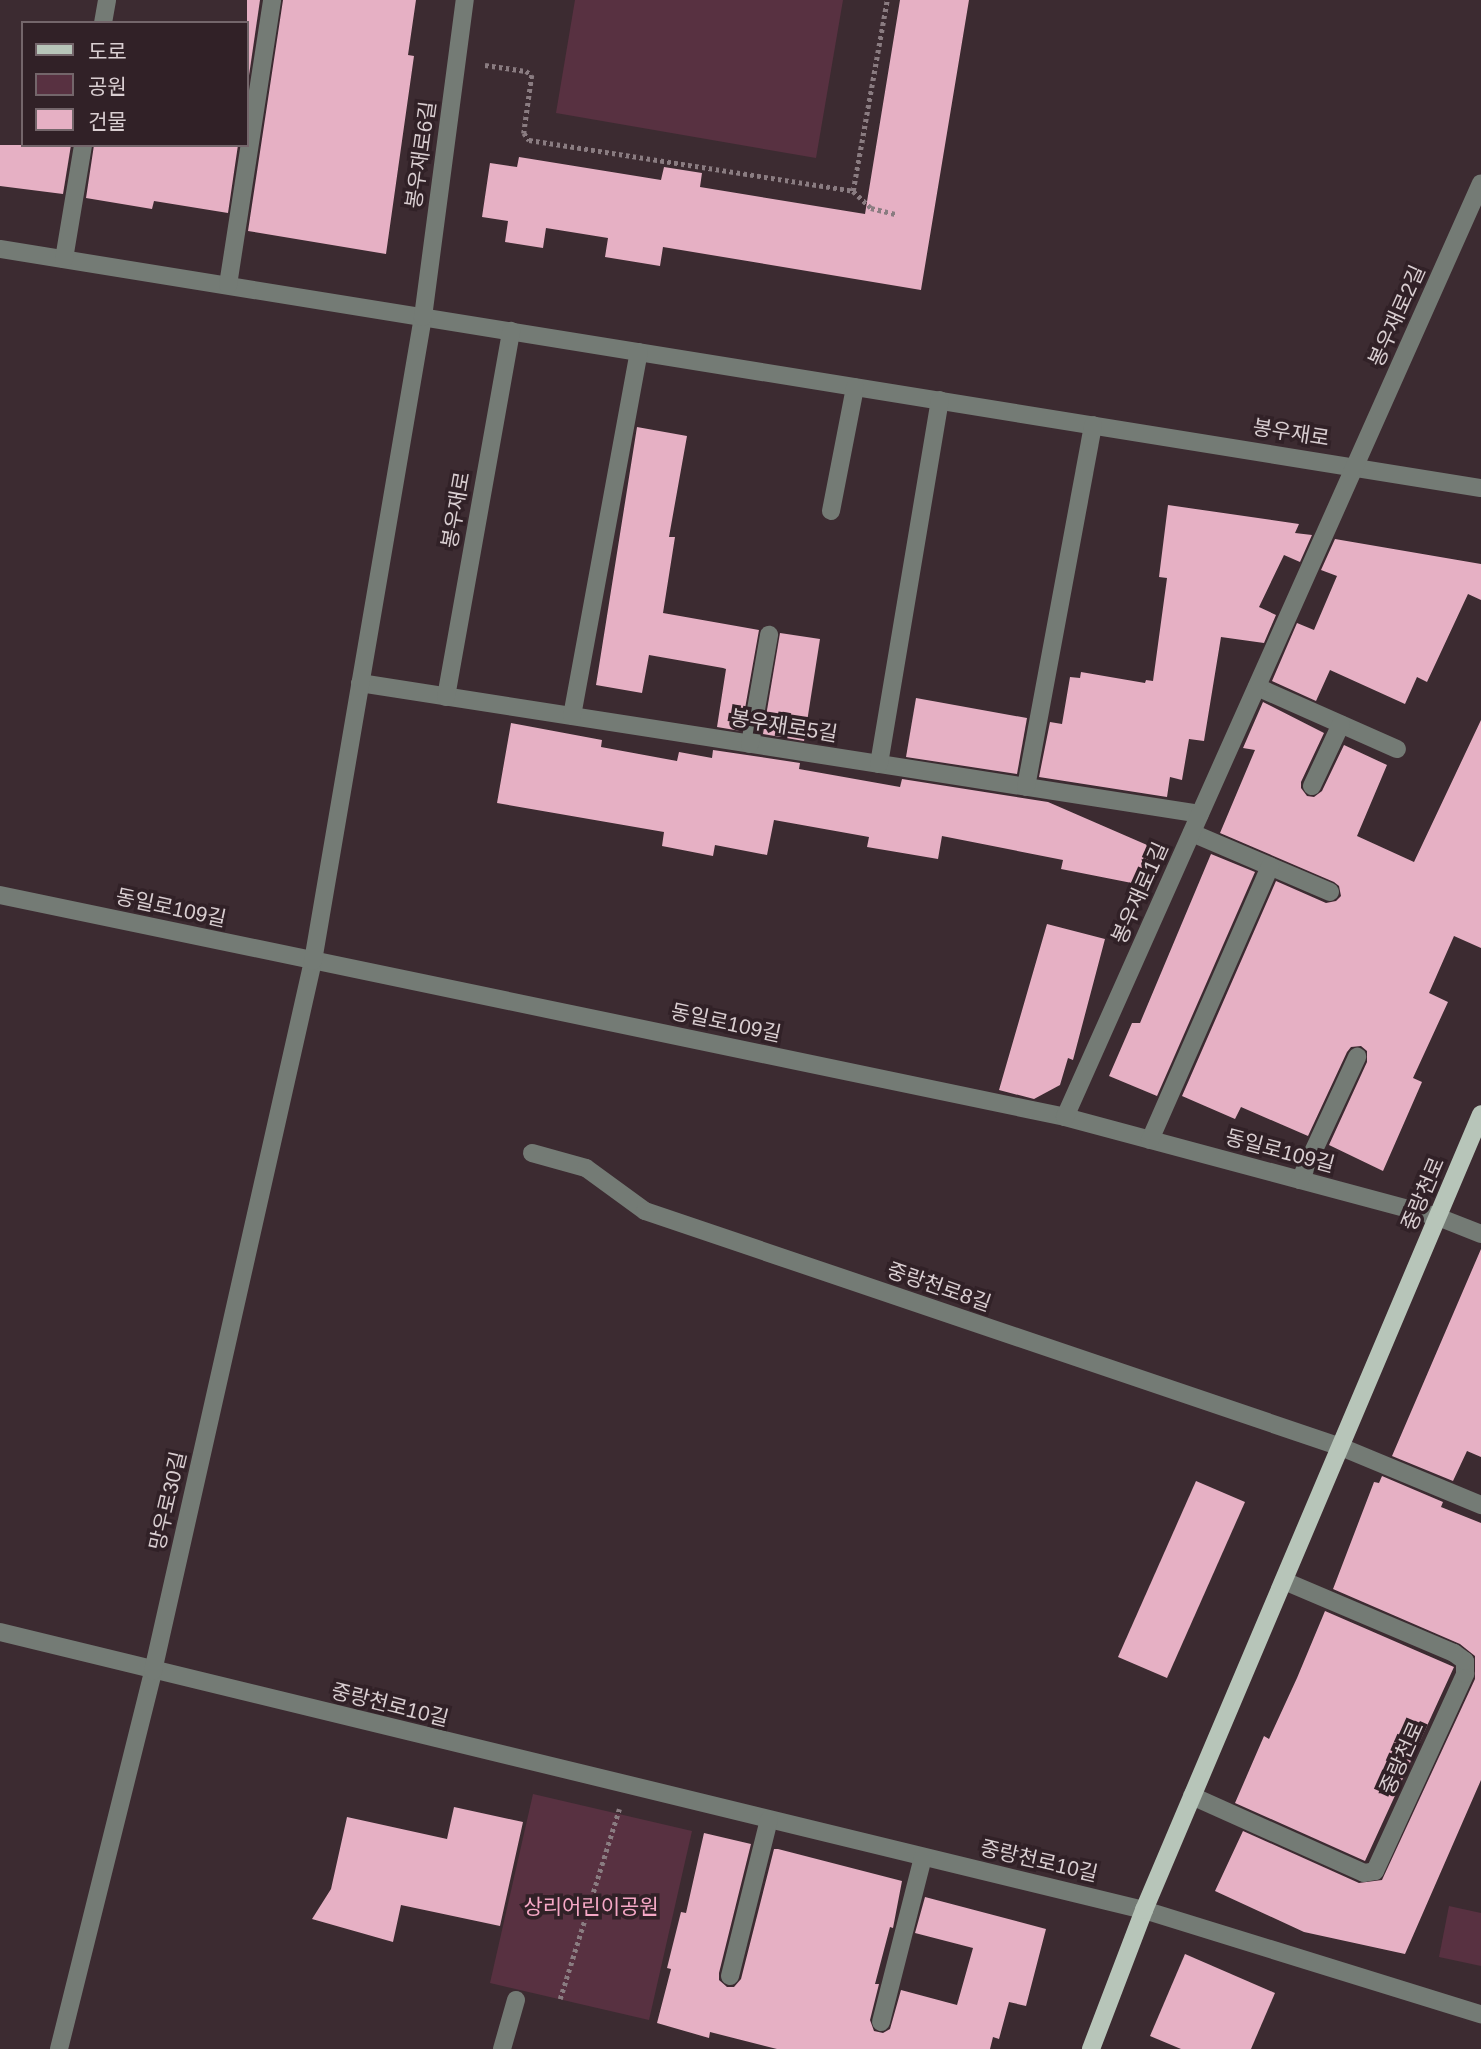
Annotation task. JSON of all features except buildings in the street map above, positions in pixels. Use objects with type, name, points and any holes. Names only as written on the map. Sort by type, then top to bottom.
[{"type":"main road","name":"중랑천로","points":[[1091,2049],[1144,1910],[1481,1114]]},
{"type":"street","points":[[103,21],[107,0]]},
{"type":"street","points":[[228,285],[272,0]]},
{"type":"street","name":"봉우재로6길","points":[[423,317],[465,0]]},
{"type":"street","points":[[64,259],[83,147]]},
{"type":"street","name":"봉우재로2길","points":[[1354,467],[1481,183]]},
{"type":"street","name":"봉우재로","points":[[0,249],[1481,488]]},
{"type":"street","points":[[313,961],[423,317]]},
{"type":"street","name":"봉우재로","points":[[446,696],[511,331]]},
{"type":"street","points":[[572,716],[639,352]]},
{"type":"street","points":[[831,511],[855,387]]},
{"type":"street","points":[[879,764],[940,400]]},
{"type":"street","points":[[1026,787],[1093,425]]},
{"type":"street","name":"봉우재로1길","points":[[1065,1117],[1354,467]]},
{"type":"street","points":[[750,744],[769,635]]},
{"type":"street","name":"봉우재로5길","points":[[360,683],[1200,814]]},
{"type":"street","points":[[1256,687],[1397,749]]},
{"type":"street","points":[[1312,786],[1341,724]]},
{"type":"street","points":[[1192,833],[1330,892]]},
{"type":"street","points":[[1150,1140],[1270,866]]},
{"type":"street","name":"동일로109길","points":[[0,895],[1065,1117],[1438,1217],[1481,1234]]},
{"type":"street","name":"망우로30길","points":[[60,2049],[153,1671],[313,961]]},
{"type":"street","points":[[1300,1180],[1357,1057]]},
{"type":"street","name":"중랑천로8길","points":[[532,1153],[586,1168],[645,1211],[1340,1447]]},
{"type":"street","points":[[1340,1447],[1481,1505]]},
{"type":"street","name":"중랑천로","points":[[1192,1796],[1364,1873],[1375,1871],[1465,1674],[1465,1661],[1454,1653],[1284,1581]]},
{"type":"street","name":"중랑천로10길","points":[[0,1632],[1144,1910]]},
{"type":"street","points":[[730,1976],[769,1820]]},
{"type":"street","points":[[881,2022],[923,1857]]},
{"type":"street","points":[[1144,1910],[1481,2014]]},
{"type":"street","points":[[502,2049],[516,2000]]},
{"type":"path","points":[[853,191],[887,0]]},
{"type":"path","points":[[457,61],[526,71],[532,75],[524,133],[529,140],[683,167],[853,191],[871,208],[895,214]]},
{"type":"path","points":[[560,2000],[626,1785]]},
{"type":"green space","points":[[575,0],[843,0],[816,158],[556,113]]},
{"type":"green space","name":"상리어린이공원","points":[[533,1794],[692,1831],[649,2020],[490,1983]]},
{"type":"green space","points":[[1449,1906],[1481,1913],[1481,1966],[1439,1957]]}]
